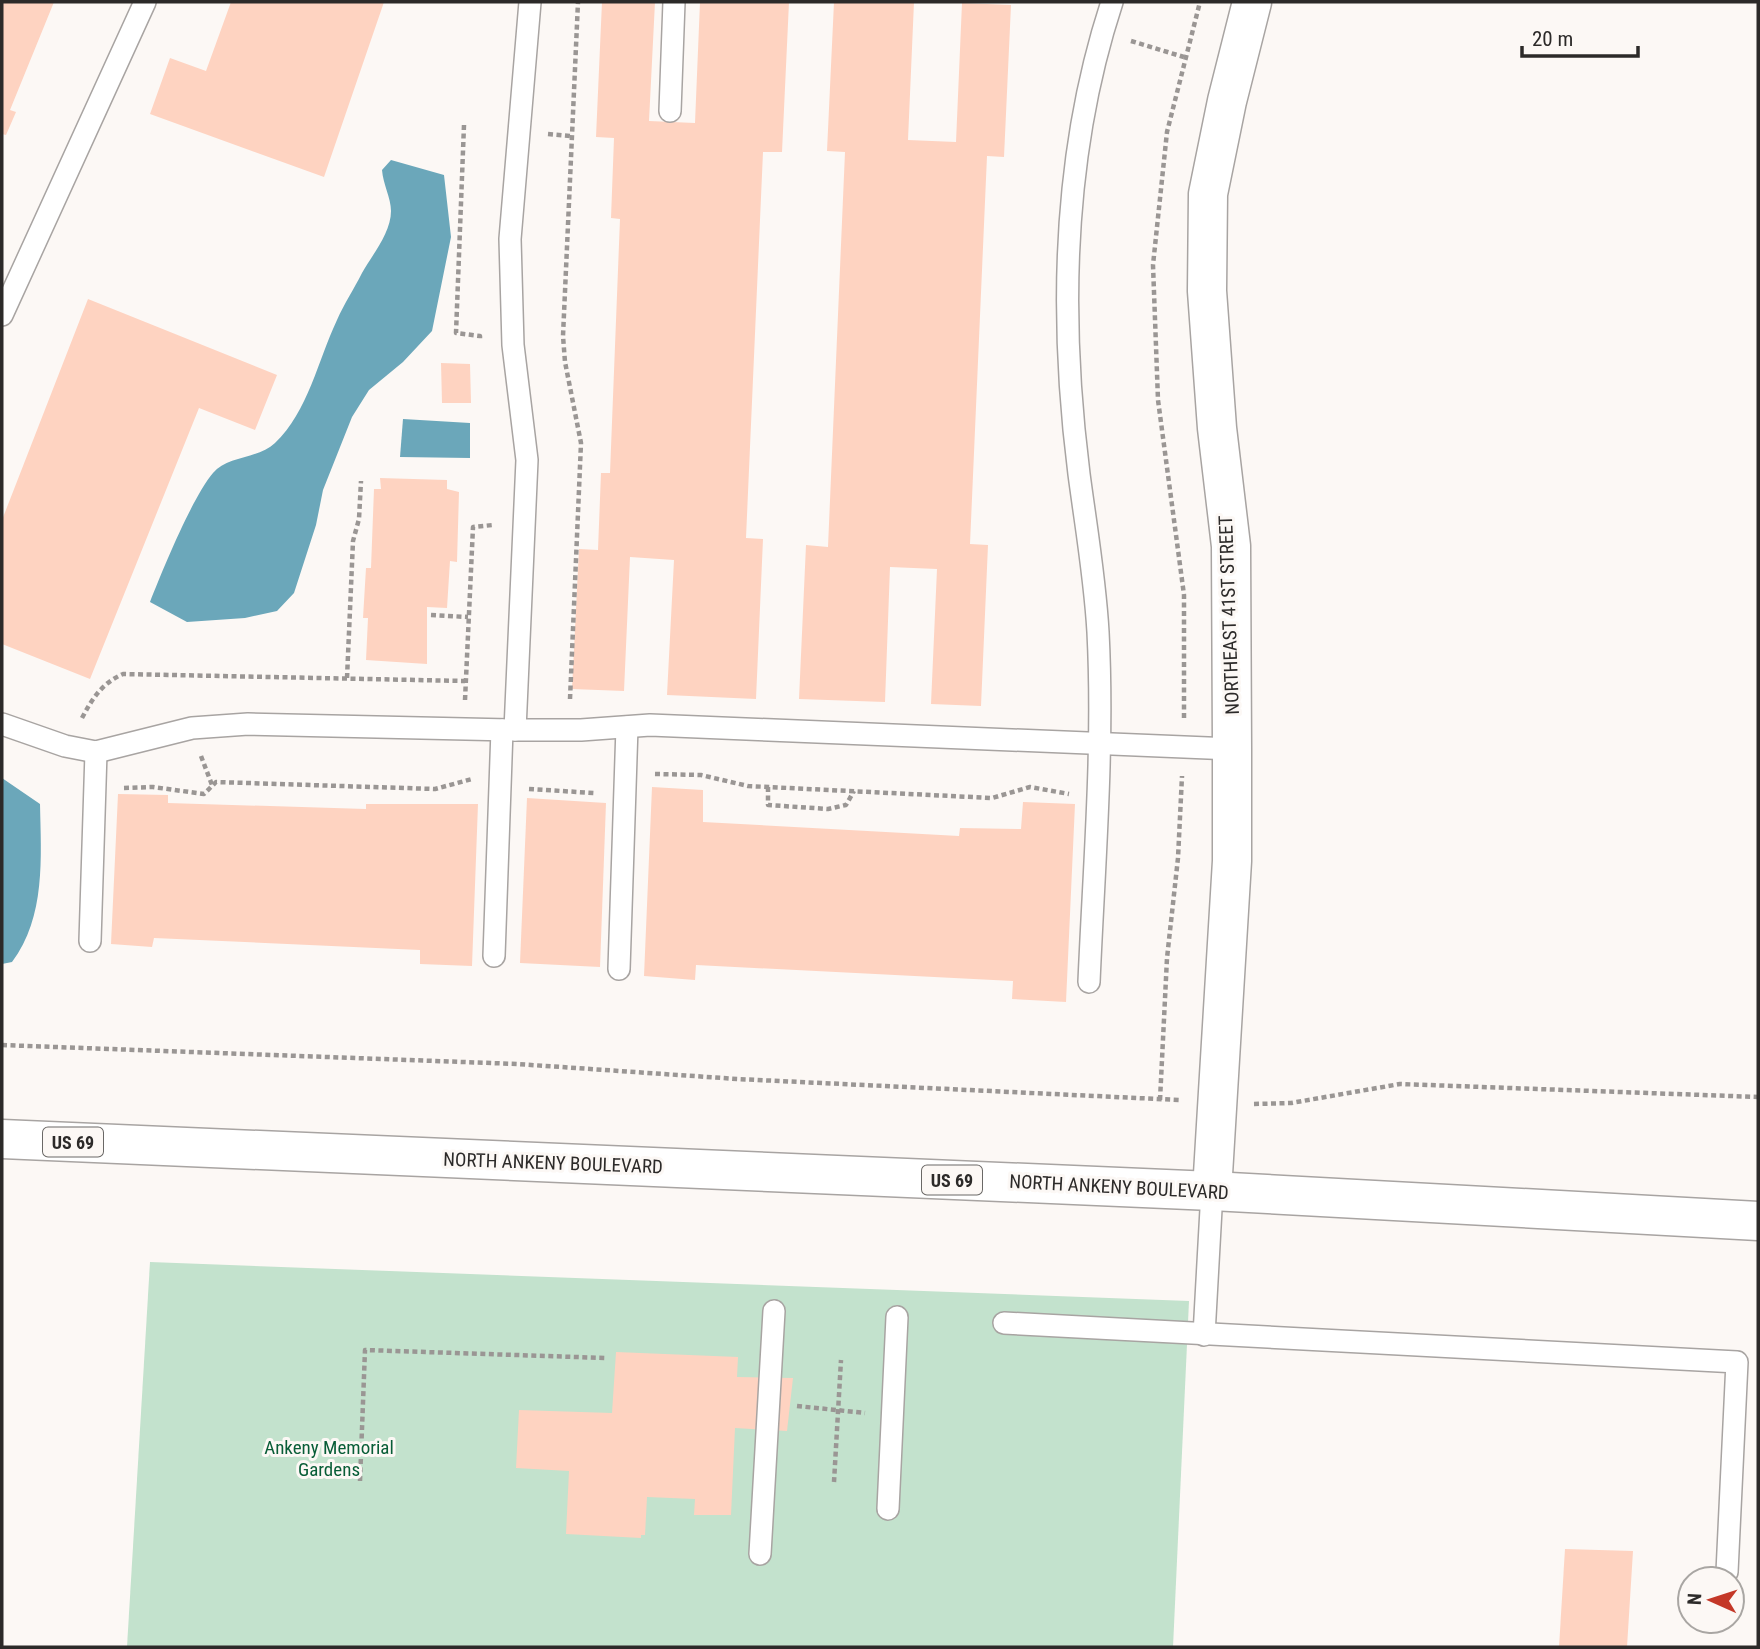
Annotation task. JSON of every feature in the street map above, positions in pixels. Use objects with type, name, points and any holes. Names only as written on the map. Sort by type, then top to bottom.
[{"type":"main road","name":"NORTHEAST 41ST STREET","points":[[1212,1191],[1232,861],[1232,749],[1231,547],[1217,428],[1208,305],[1209,194],[1227,101],[1252,2]]},
{"type":"main road","name":"NORTH ANKENY BOULEVARD","points":[[2,1139],[1212,1191],[1758,1221]]},
{"type":"lane","points":[[2,315],[145,2]]},
{"type":"lane","points":[[494,956],[501,783],[509,730],[527,460],[513,345],[510,239],[530,2]]},
{"type":"lane","points":[[670,111],[674,2]]},
{"type":"lane","points":[[1089,982],[1098,798],[1097,621],[1068,346],[1068,252],[1077,145],[1102,32],[1112,2]]},
{"type":"lane","points":[[2,724],[65,746],[96,752],[192,728],[248,724],[509,730],[664,726],[1232,749]]},
{"type":"lane","points":[[619,969],[627,727]]},
{"type":"lane","points":[[90,941],[96,752]]},
{"type":"lane","points":[[1204,1335],[1212,1191]]},
{"type":"lane","points":[[760,1554],[774,1311]]},
{"type":"lane","points":[[888,1509],[897,1317]]},
{"type":"lane","points":[[1004,1323],[1737,1362],[1727,1565]]},
{"type":"path","points":[[561,730],[570,701],[581,443],[565,362],[563,336],[578,2]]},
{"type":"path","points":[[1160,1100],[1169,924],[1178,858],[1186,674],[1184,595],[1158,400],[1153,317],[1156,224],[1167,132],[1200,2]]},
{"type":"path","points":[[1102,32],[1184,57]]},
{"type":"path","points":[[464,125],[456,333],[480,336],[481,345]]},
{"type":"path","points":[[347,678],[353,541],[359,519],[361,481]]},
{"type":"path","points":[[464,729],[473,527],[489,528],[495,524],[497,517]]},
{"type":"path","points":[[431,615],[469,617]]},
{"type":"path","points":[[65,746],[98,691],[123,674],[466,681]]},
{"type":"path","points":[[626,772],[701,775],[716,781],[768,787],[992,799],[1030,787],[1098,798]]},
{"type":"path","points":[[95,787],[153,787],[204,794],[216,782],[435,789],[471,779],[625,795]]},
{"type":"path","points":[[768,787],[768,804],[828,809],[846,805],[853,791]]},
{"type":"path","points":[[2,1045],[517,1064],[737,1079],[1218,1102],[1292,1103],[1400,1084],[1758,1097]]},
{"type":"path","points":[[360,1481],[365,1350],[606,1358]]},
{"type":"path","points":[[834,1482],[841,1360]]},
{"type":"path","points":[[796,1406],[894,1416]]},
{"type":"green space","name":"Ankeny Memorial Gardens","points":[[150,1262],[1189,1301],[1173,1647],[127,1647]]},
{"type":"water","points":[[391,160],[444,175],[451,237],[432,331],[403,362],[369,390],[352,417],[323,490],[316,525],[294,593],[277,611],[245,618],[187,622],[150,602],[170,553],[196,499],[213,473],[226,463],[268,448],[296,416],[340,314],[388,227],[391,206],[382,170]]},
{"type":"water","points":[[403,419],[470,423],[470,458],[400,457]]},
{"type":"water","points":[[2,778],[40,804],[41,865],[31,926],[12,962],[2,964]]},
{"type":"building","points":[[2,2],[54,2],[10,110],[16,112],[6,135],[2,134]]},
{"type":"building","points":[[231,2],[384,2],[324,177],[150,114],[170,58],[206,71]]},
{"type":"building","points":[[602,2],[655,2],[649,121],[695,123],[700,2],[789,2],[782,152],[763,152],[746,538],[763,539],[756,699],[667,695],[674,560],[630,557],[624,691],[572,689],[579,549],[598,550],[601,473],[610,473],[620,219],[611,218],[614,138],[596,137]]},
{"type":"building","points":[[834,2],[914,2],[908,140],[956,142],[962,3],[1011,5],[1004,157],[987,156],[970,544],[988,545],[981,706],[931,704],[937,569],[890,567],[885,702],[799,699],[806,545],[828,547],[845,152],[827,151]]},
{"type":"building","points":[[88,299],[277,375],[255,430],[199,408],[90,679],[2,644],[2,520]]},
{"type":"building","points":[[441,363],[470,364],[471,403],[442,403]]},
{"type":"building","points":[[380,478],[447,480],[447,489],[459,492],[457,562],[450,561],[447,608],[427,607],[427,664],[366,660],[368,618],[363,618],[366,568],[371,568],[374,489],[381,489]]},
{"type":"building","points":[[652,787],[703,790],[703,822],[959,836],[960,828],[1021,829],[1023,802],[1075,804],[1066,1002],[1012,999],[1013,981],[696,965],[695,980],[644,976]]},
{"type":"building","points":[[118,794],[168,795],[168,803],[366,809],[366,804],[478,804],[472,966],[420,964],[420,950],[154,938],[152,947],[111,944]]},
{"type":"building","points":[[527,798],[606,803],[600,967],[520,963]]},
{"type":"building","points":[[616,1352],[738,1357],[737,1377],[793,1378],[787,1431],[735,1428],[731,1515],[694,1515],[695,1499],[647,1497],[645,1535],[641,1535],[641,1538],[566,1534],[569,1471],[516,1468],[519,1410],[612,1413]]},
{"type":"building","points":[[1565,1549],[1633,1551],[1627,1647],[1559,1647]]}]
